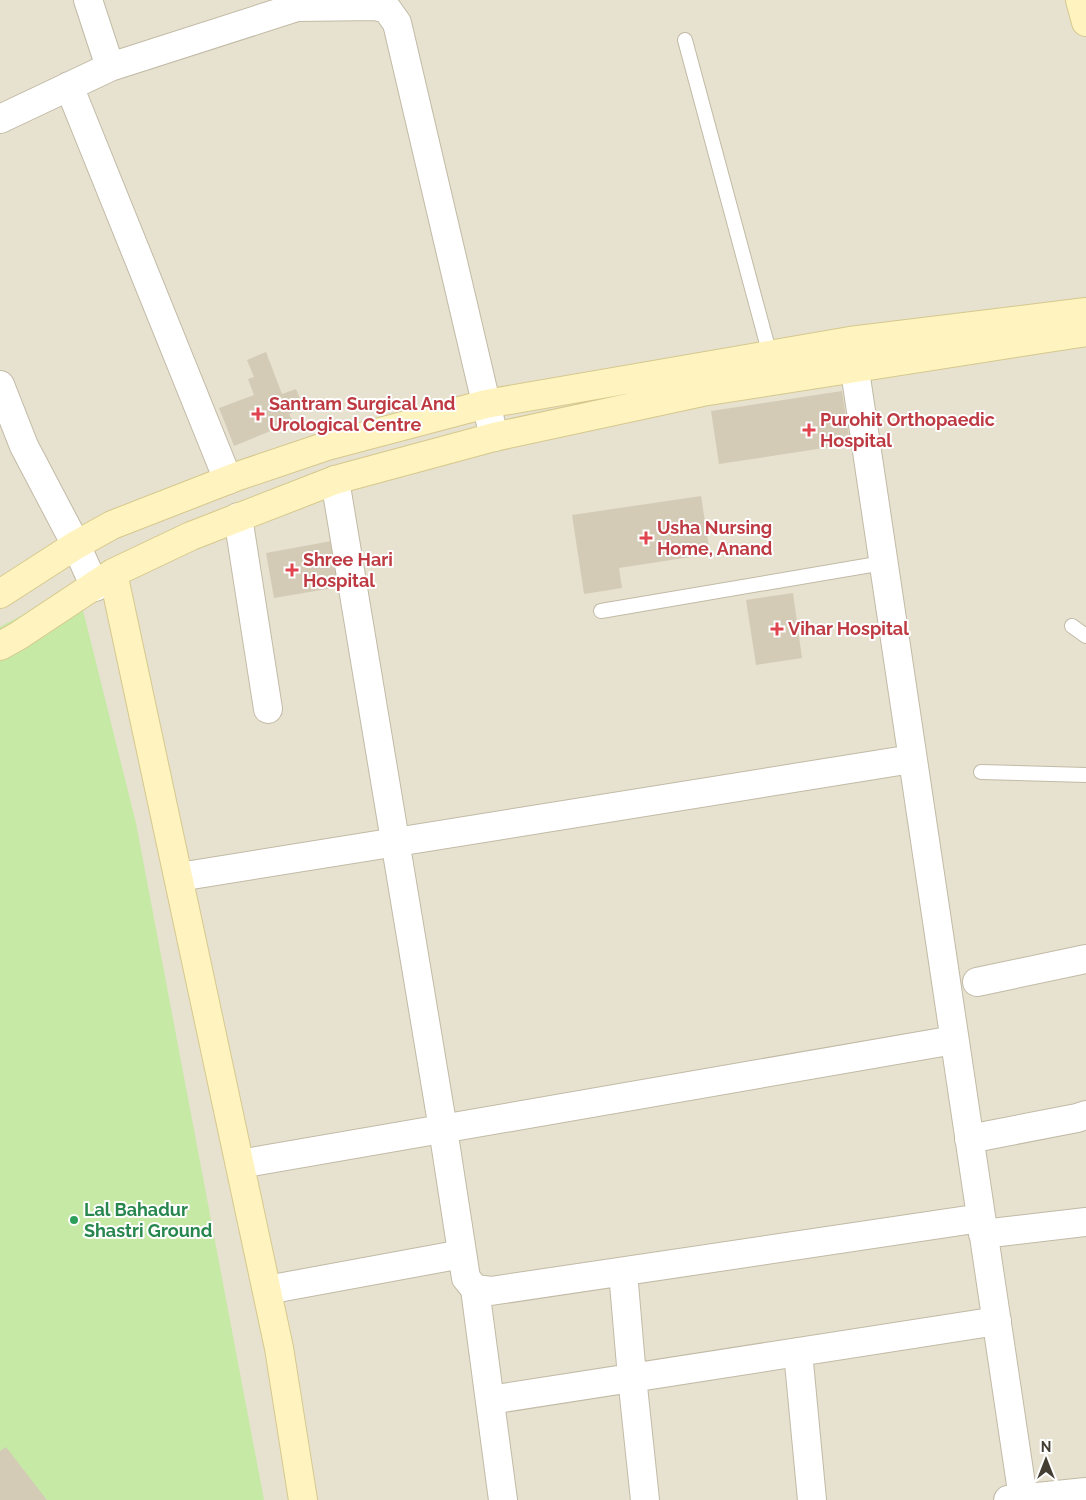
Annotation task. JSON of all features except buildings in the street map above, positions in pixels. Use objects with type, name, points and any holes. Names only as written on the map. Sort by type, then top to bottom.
[{"type":"street","points":[[88,0],[110,67]]},
{"type":"street","points":[[1080,0],[1086,22]]},
{"type":"street","points":[[0,119],[110,67],[296,4],[375,6],[387,9],[397,23],[494,437]]},
{"type":"street","points":[[69,86],[228,480]]},
{"type":"street","points":[[0,594],[76,545],[112,525],[228,480],[327,446],[486,404],[850,342],[1086,312]]},
{"type":"street","points":[[0,646],[104,580],[191,536],[335,480],[494,437],[702,392],[1086,332]]},
{"type":"street","points":[[850,342],[996,1321],[1014,1499],[1086,1492]]},
{"type":"street","points":[[0,385],[24,446],[76,545],[104,580],[179,876],[279,1348],[303,1500]]},
{"type":"street","points":[[335,480],[466,1278],[475,1288],[491,1292],[623,1272],[982,1226],[1086,1222]]},
{"type":"street","points":[[238,517],[268,709]]},
{"type":"street","points":[[179,876],[912,759]]},
{"type":"street","points":[[977,982],[1086,966]]},
{"type":"street","points":[[240,1164],[954,1040]]},
{"type":"street","points":[[969,1139],[1086,1115]]},
{"type":"street","points":[[267,1290],[462,1254]]},
{"type":"street","points":[[623,1272],[645,1500]]},
{"type":"street","points":[[475,1288],[503,1500]]},
{"type":"street","points":[[490,1400],[996,1321]]},
{"type":"street","points":[[798,1352],[812,1500]]},
{"type":"lane","points":[[686,40],[770,355]]},
{"type":"lane","points":[[601,611],[883,563]]},
{"type":"lane","points":[[1072,626],[1086,636]]},
{"type":"lane","points":[[981,772],[1086,775]]},
{"type":"shaded area","points":[[0,0],[1086,0],[1086,1500],[0,1500]]},
{"type":"green space","points":[[77,586],[136,823],[264,1500],[0,1500],[0,627]]},
{"type":"place","name":"Santram Surgical And Urological Centre","points":[[258,414]]},
{"type":"place","name":"Purohit Orthopaedic Hospital","points":[[809,430]]},
{"type":"place","name":"Usha Nursing Home, Anand","points":[[646,538]]},
{"type":"place","name":"Shree Hari Hospital","points":[[292,570]]},
{"type":"place","name":"Vihar Hospital","points":[[777,629]]},
{"type":"place","name":"Lal Bahadur Shastri Ground","points":[[74,1220]]}]
